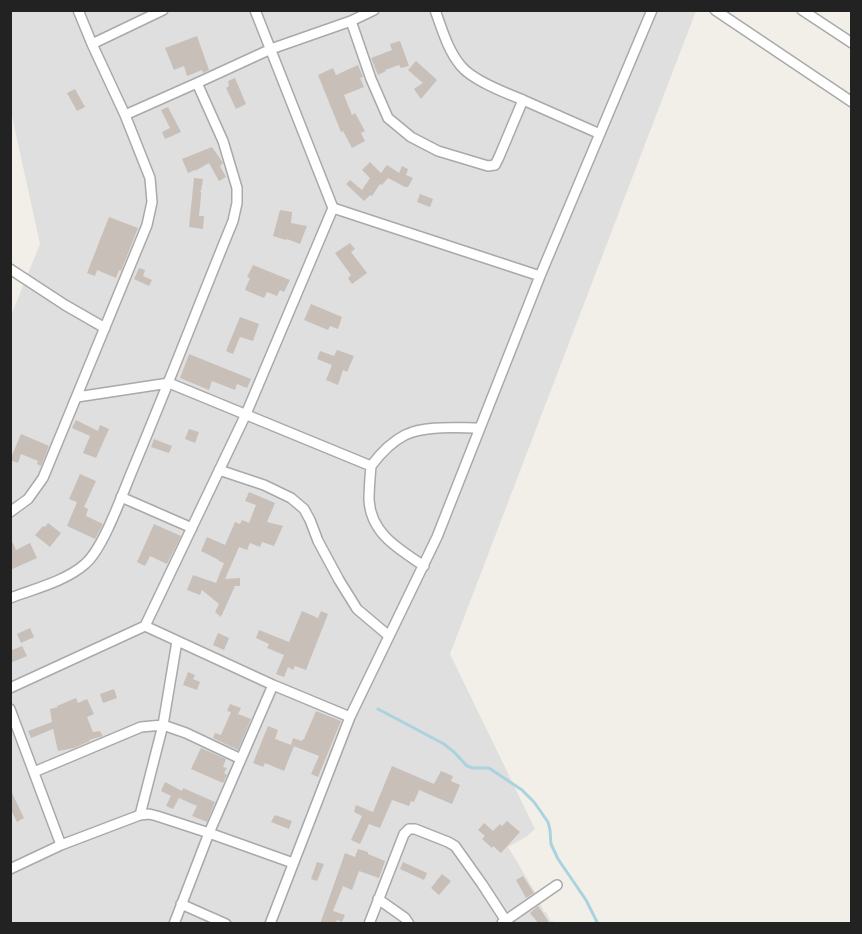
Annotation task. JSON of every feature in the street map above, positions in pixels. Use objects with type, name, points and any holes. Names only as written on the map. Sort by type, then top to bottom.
[{"type":"street","points":[[10,512],[28,499],[43,478],[147,225],[152,202],[150,178],[126,115],[78,10]]},
{"type":"street","points":[[92,44],[163,10]]},
{"type":"street","points":[[10,688],[145,626],[246,414],[333,208],[255,10]]},
{"type":"street","points":[[126,115],[271,49],[351,21],[374,10]]},
{"type":"street","points":[[435,10],[448,44],[461,68],[485,84],[600,134]]},
{"type":"street","points":[[270,924],[350,717],[437,537],[540,276],[652,10]]},
{"type":"street","points":[[715,10],[852,102]]},
{"type":"street","points":[[802,10],[852,43]]},
{"type":"street","points":[[351,21],[371,79],[388,118],[411,137],[438,151],[488,166],[495,165],[523,100]]},
{"type":"street","points":[[10,598],[65,577],[87,563],[99,547],[169,382],[233,221],[237,203],[237,188],[223,141],[197,83]]},
{"type":"street","points":[[333,208],[540,276]]},
{"type":"street","points":[[10,269],[105,328]]},
{"type":"street","points":[[77,397],[169,382],[371,466]]},
{"type":"street","points":[[424,566],[384,537],[374,521],[369,502],[371,466],[384,450],[405,435],[423,430],[479,428]]},
{"type":"street","points":[[219,470],[291,498],[304,509],[318,541],[357,609],[389,636]]},
{"type":"street","points":[[121,497],[192,528]]},
{"type":"street","points":[[145,626],[273,685],[350,717]]},
{"type":"street","points":[[140,815],[163,725],[177,641]]},
{"type":"street","points":[[174,924],[209,832],[273,685]]},
{"type":"street","points":[[10,709],[61,845]]},
{"type":"street","points":[[34,772],[141,728],[163,725],[186,732],[241,759]]},
{"type":"street","points":[[10,869],[61,845],[140,815],[149,814],[209,832],[293,863]]},
{"type":"street","points":[[369,924],[404,834],[410,829],[455,846],[505,922],[557,885]]},
{"type":"street","points":[[378,899],[405,918],[409,924]]},
{"type":"street","points":[[181,904],[226,924]]},
{"type":"shaded area","points":[[11,11],[696,11],[450,654],[535,829],[508,847],[535,892],[544,912],[551,922],[555,923],[11,923],[10,318],[40,244],[11,112]]},
{"type":"building","points":[[197,36],[209,70],[203,73],[202,70],[187,76],[184,66],[174,70],[165,48]]},
{"type":"building","points":[[400,41],[409,66],[401,68],[399,65],[378,75],[371,58],[392,50],[390,44]]},
{"type":"building","points":[[416,61],[437,80],[421,99],[414,89],[423,83],[408,70]]},
{"type":"building","points":[[358,65],[364,87],[344,95],[352,115],[355,113],[365,131],[361,133],[365,141],[352,148],[343,131],[341,132],[318,75],[333,68],[336,75]]},
{"type":"building","points":[[235,78],[246,104],[236,109],[226,88],[229,86],[228,81]]},
{"type":"building","points":[[75,89],[85,107],[77,111],[67,93]]},
{"type":"building","points":[[168,107],[181,132],[165,139],[162,132],[170,128],[161,110]]},
{"type":"building","points":[[212,147],[223,163],[220,166],[226,177],[219,181],[209,163],[188,173],[182,159]]},
{"type":"building","points":[[370,162],[381,173],[387,165],[399,173],[402,166],[408,169],[406,175],[413,178],[408,187],[405,187],[388,178],[382,185],[380,184],[372,196],[370,195],[364,201],[346,184],[350,180],[362,190],[370,178],[362,170]]},
{"type":"building","points":[[194,178],[203,179],[199,192],[201,196],[199,216],[204,216],[203,229],[189,227]]},
{"type":"building","points":[[420,194],[433,199],[430,207],[417,202]]},
{"type":"building","points":[[280,210],[292,212],[291,223],[307,226],[300,244],[273,236]]},
{"type":"building","points":[[109,217],[138,228],[116,278],[97,270],[95,276],[87,273]]},
{"type":"building","points":[[350,243],[355,249],[351,252],[367,273],[352,284],[348,278],[351,275],[335,253]]},
{"type":"building","points":[[253,265],[290,280],[284,292],[280,290],[277,296],[267,292],[264,298],[245,290],[250,278],[247,277]]},
{"type":"building","points":[[139,268],[145,270],[143,276],[152,280],[149,286],[134,279]]},
{"type":"building","points":[[311,304],[342,317],[338,329],[330,326],[328,330],[304,320]]},
{"type":"building","points":[[240,317],[259,324],[253,341],[240,337],[233,354],[226,351]]},
{"type":"building","points":[[337,350],[354,356],[347,372],[343,370],[338,385],[326,380],[332,365],[317,359],[320,351],[334,356]]},
{"type":"building","points":[[189,354],[251,379],[247,388],[237,384],[235,390],[212,381],[209,390],[180,378]]},
{"type":"building","points":[[76,420],[98,431],[100,425],[109,429],[96,458],[83,453],[90,436],[72,428]]},
{"type":"building","points":[[189,429],[199,432],[195,443],[185,439]]},
{"type":"building","points":[[21,434],[49,446],[41,466],[37,464],[38,461],[21,454],[18,463],[10,460]]},
{"type":"building","points":[[154,439],[172,446],[169,453],[151,447]]},
{"type":"building","points":[[80,474],[96,481],[84,507],[88,509],[86,516],[103,524],[95,539],[67,526],[77,502],[69,499]]},
{"type":"building","points":[[249,492],[275,503],[267,522],[283,526],[274,546],[262,542],[260,547],[250,543],[247,550],[239,547],[225,579],[240,578],[240,586],[235,586],[221,617],[215,612],[219,604],[202,590],[200,595],[187,590],[193,575],[216,583],[224,563],[201,551],[207,537],[225,545],[235,522],[240,524],[242,520],[249,523],[256,505],[245,501]]},
{"type":"building","points":[[48,523],[61,533],[50,547],[35,535]]},
{"type":"building","points":[[154,524],[181,536],[167,564],[150,556],[145,566],[137,562]]},
{"type":"building","points":[[10,537],[16,550],[30,543],[37,558],[10,570]]},
{"type":"building","points":[[302,611],[318,618],[321,611],[328,614],[306,670],[295,666],[293,670],[288,667],[284,677],[276,674],[284,655],[267,648],[269,644],[256,638],[259,630],[289,642]]},
{"type":"building","points":[[30,628],[34,637],[21,643],[17,634]]},
{"type":"building","points":[[218,633],[229,638],[224,650],[213,645]]},
{"type":"building","points":[[22,646],[27,656],[10,663],[10,651]]},
{"type":"building","points":[[188,672],[195,675],[193,679],[200,682],[197,690],[183,685]]},
{"type":"building","points":[[114,689],[117,698],[103,703],[100,694]]},
{"type":"building","points":[[76,698],[78,703],[87,699],[94,714],[87,717],[93,732],[100,731],[103,736],[74,748],[58,751],[53,729],[31,738],[28,731],[52,722],[50,709]]},
{"type":"building","points":[[230,704],[241,708],[238,714],[251,719],[238,750],[213,738],[215,733],[221,735],[231,712],[227,711]]},
{"type":"building","points":[[316,711],[341,721],[318,777],[311,774],[319,756],[291,745],[293,738],[302,741],[304,739]]},
{"type":"building","points":[[268,726],[278,730],[275,739],[294,746],[284,771],[265,763],[263,767],[253,763]]},
{"type":"building","points":[[201,748],[226,759],[223,767],[227,768],[224,773],[227,775],[223,783],[191,769]]},
{"type":"building","points":[[392,766],[434,784],[441,771],[453,776],[451,781],[460,785],[452,804],[419,790],[414,802],[411,801],[409,806],[392,800],[380,828],[369,824],[360,844],[351,840],[362,816],[354,812],[356,805],[373,812]]},
{"type":"building","points":[[165,782],[182,791],[183,788],[215,802],[207,822],[192,816],[197,806],[179,798],[173,809],[166,806],[171,796],[161,791]]},
{"type":"building","points":[[10,789],[24,818],[17,822],[10,808]]},
{"type":"building","points":[[275,815],[292,821],[289,829],[271,822]]},
{"type":"building","points":[[507,821],[520,832],[501,853],[482,839],[485,836],[478,830],[484,823],[493,831]]},
{"type":"building","points":[[358,849],[385,861],[379,878],[359,871],[352,890],[343,886],[333,911],[345,915],[342,922],[337,920],[335,924],[320,924],[345,853],[355,857]]},
{"type":"building","points":[[317,862],[324,864],[317,881],[311,879]]},
{"type":"building","points":[[403,862],[427,873],[424,880],[400,869]]},
{"type":"building","points":[[442,874],[451,881],[439,895],[431,888]]},
{"type":"building","points":[[523,876],[534,893],[526,898],[516,880]]},
{"type":"building","points":[[538,906],[550,924],[539,924],[530,913]]},
{"type":"waterway","points":[[378,709],[444,744],[467,766],[489,768],[522,790],[548,822],[551,844],[558,859],[586,900],[598,924]]}]
